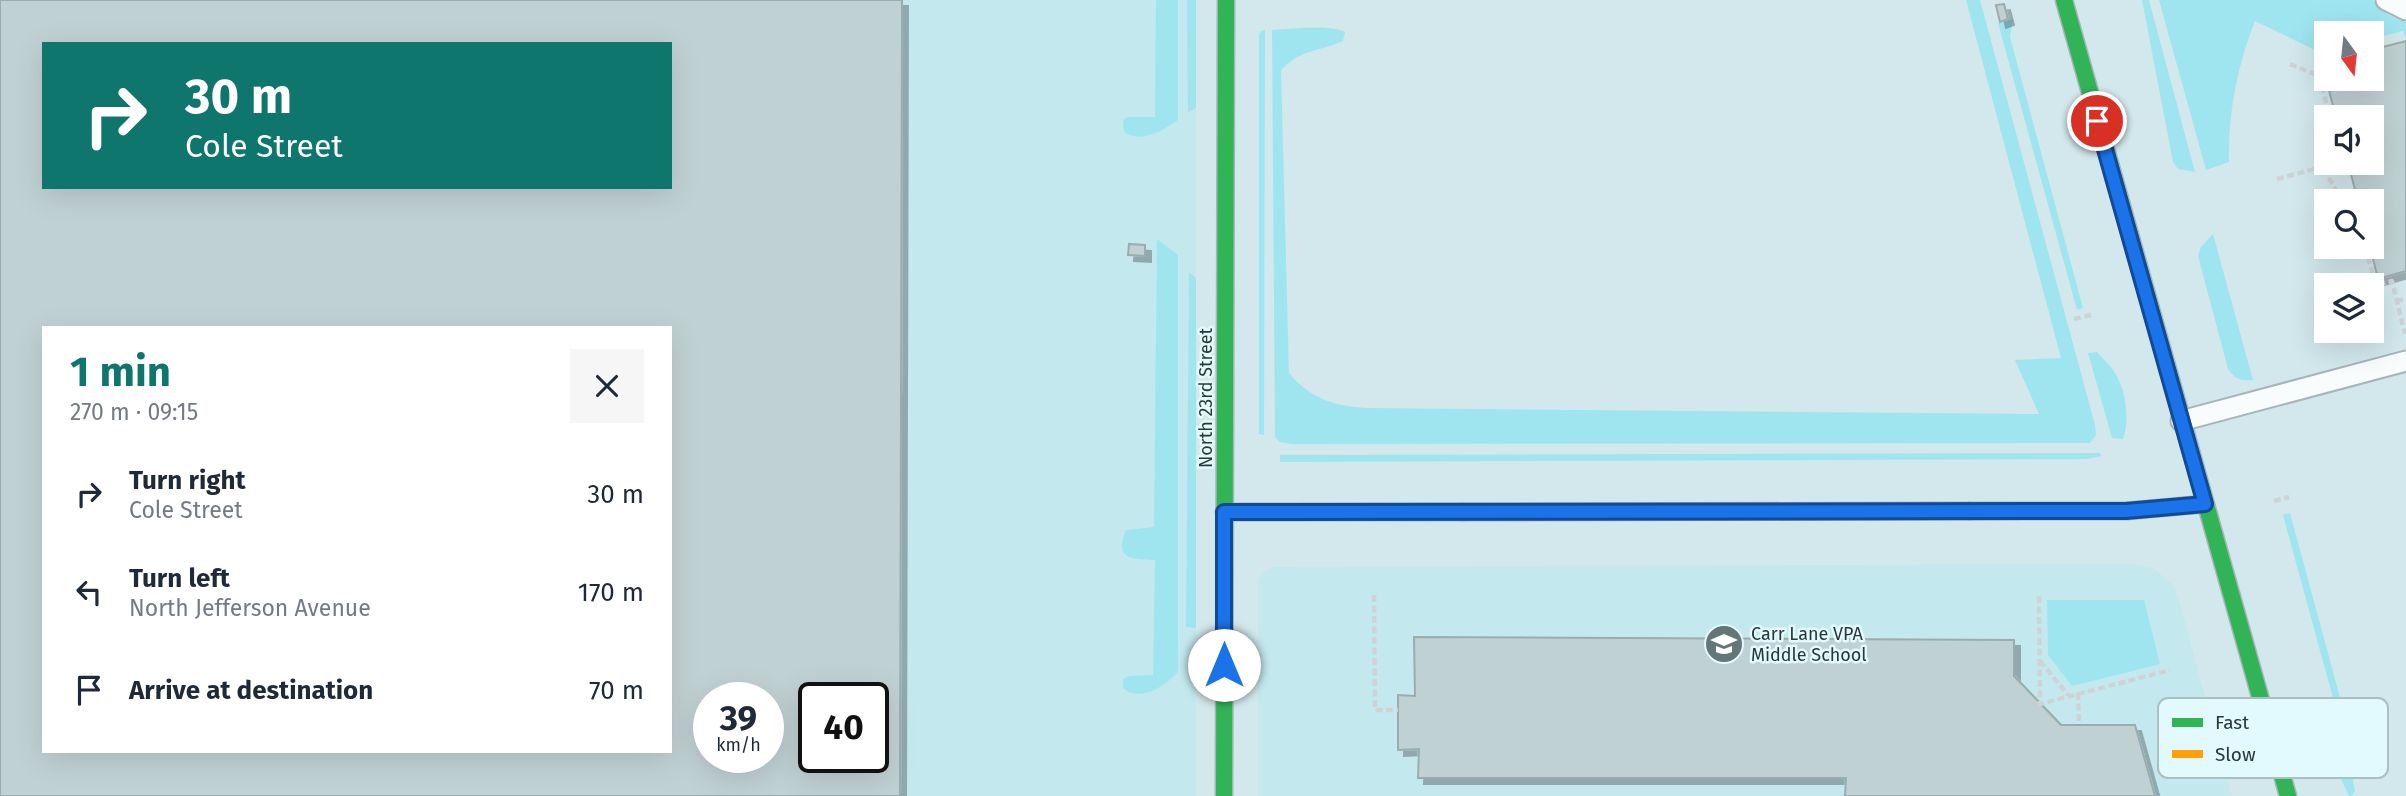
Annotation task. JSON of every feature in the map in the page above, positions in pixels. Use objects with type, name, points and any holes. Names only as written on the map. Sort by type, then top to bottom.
[{"type":"street","name":"North 23rd Street","points":[[1224,796],[1226,0]]},
{"type":"street","points":[[2064,0],[2259,698]]},
{"type":"street","points":[[1224,512],[2126,511],[2205,504]]},
{"type":"street","points":[[2282,778],[2287,796]]},
{"type":"lane","points":[[2386,0],[2406,10]]},
{"type":"lane","points":[[2181,421],[2406,361]]},
{"type":"path","points":[[2290,64],[2319,76],[2327,105]]},
{"type":"path","points":[[2277,179],[2314,169]]},
{"type":"path","points":[[2368,259],[2376,285],[2392,281],[2406,340]]},
{"type":"path","points":[[2396,301],[2406,299]]},
{"type":"path","points":[[2074,319],[2091,315]]},
{"type":"path","points":[[2274,501],[2289,497]]},
{"type":"path","points":[[1374,595],[1375,710],[1398,710]]},
{"type":"path","points":[[2039,596],[2040,704],[2170,670]]},
{"type":"path","points":[[2040,660],[2068,696]]},
{"type":"path","points":[[2078,694],[2079,724]]},
{"type":"shaded area","points":[[0,0],[1196,0],[1196,796],[0,796]]},
{"type":"shaded area","points":[[1156,0],[1178,0],[1178,120],[1159,131],[1138,137],[1124,132],[1123,120],[1128,117],[1155,117]]},
{"type":"shaded area","points":[[1187,0],[1196,0],[1196,108],[1188,113]]},
{"type":"shaded area","points":[[1966,0],[1980,0],[2095,425],[2096,435],[2090,443],[1291,444],[1280,442],[1275,437],[1272,30],[1310,28],[1330,28],[1345,32],[1343,41],[1302,55],[1281,71],[1289,373],[1315,395],[1346,406],[1370,408],[2039,414],[2015,360],[2061,358]]},
{"type":"shaded area","points":[[2142,0],[2149,0],[2195,172],[2178,169],[2173,162]]},
{"type":"shaded area","points":[[2159,0],[2373,0],[2388,15],[2406,22],[2406,41],[2403,31],[2384,36],[2384,21],[2314,21],[2314,50],[2255,21],[2235,90],[2229,162],[2206,170]]},
{"type":"shaded area","points":[[2013,19],[2010,37],[2083,308],[2077,310],[1998,23]]},
{"type":"shaded area","points":[[1265,30],[1264,435],[1259,434],[1259,35]]},
{"type":"shaded area","points":[[2213,234],[2253,380],[2238,379],[2228,369],[2198,256],[2201,247]]},
{"type":"shaded area","points":[[1157,239],[1178,255],[1178,672],[1160,687],[1137,694],[1123,688],[1123,679],[1129,676],[1153,675],[1155,560],[1127,556],[1122,547],[1126,530],[1154,527]]},
{"type":"shaded area","points":[[1189,272],[1196,278],[1196,628],[1186,627]]},
{"type":"shaded area","points":[[2097,352],[2113,370],[2122,388],[2126,414],[2123,439],[2112,438],[2088,353]]},
{"type":"shaded area","points":[[2100,453],[2101,456],[2087,459],[1280,462],[1280,455]]},
{"type":"shaded area","points":[[2290,513],[2340,698],[2333,698],[2283,515]]},
{"type":"shaded area","name":"Carr Lane VPA Middle School","points":[[2128,564],[2153,568],[2172,584],[2178,597],[2205,698],[2158,698],[2158,778],[2227,778],[2232,796],[1258,796],[1258,584],[1261,574],[1272,567]]},
{"type":"shaded area","points":[[2047,600],[2144,600],[2160,664],[2072,686],[2048,655]]},
{"type":"shaded area","points":[[2340,778],[2353,778],[2355,791],[2349,796]]},
{"type":"building","points":[[0,0],[902,0],[900,796],[0,796]]},
{"type":"building","points":[[2004,4],[2008,19],[2000,22],[1996,5]]},
{"type":"building","points":[[2406,41],[2406,271],[2384,277],[2384,273],[2376,273],[2373,259],[2384,259],[2384,189],[2355,189],[2351,175],[2384,175],[2384,105],[2333,105],[2329,91],[2384,91],[2384,47]]},
{"type":"building","points":[[1129,244],[1145,245],[1145,256],[1128,255]]},
{"type":"building","name":"Carr Lane VPA Middle School","points":[[1414,637],[2014,640],[2014,676],[2061,725],[2135,725],[2155,796],[1845,796],[1846,778],[1418,778],[1419,749],[1398,750],[1398,695],[1415,696]]},
{"type":"traffic: fast","points":[[1224,796],[1226,0]]},
{"type":"traffic: fast","points":[[2064,0],[2260,698]]},
{"type":"traffic: fast","points":[[1463,512],[1969,511]]},
{"type":"traffic: fast","points":[[2283,778],[2288,796]]},
{"type":"traffic: slow","points":[[1969,511],[2126,511],[2205,504]]},
{"type":"traffic: slow","points":[[1224,512],[1463,512]]},
{"type":"place","name":"Carr Lane VPA Middle School","points":[[1724,644]]},
{"type":"route","points":[[1224,665],[1224,512],[2126,511],[2205,504],[2097,121]]}]
